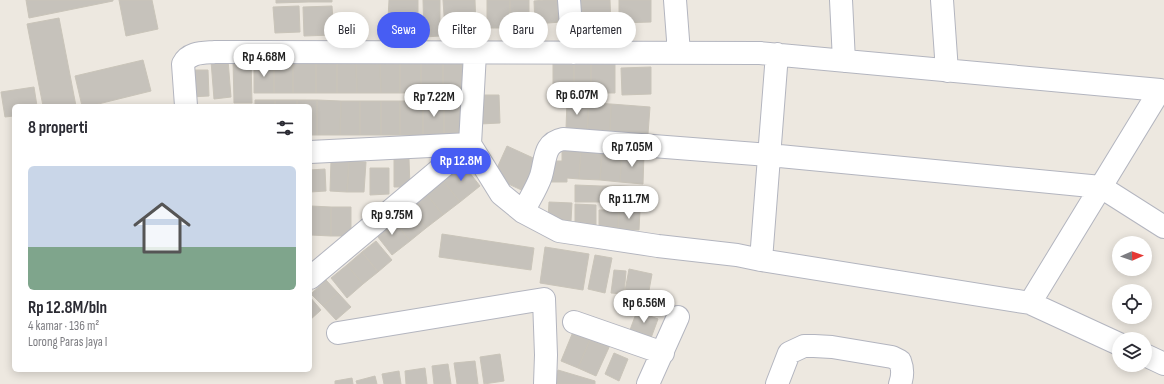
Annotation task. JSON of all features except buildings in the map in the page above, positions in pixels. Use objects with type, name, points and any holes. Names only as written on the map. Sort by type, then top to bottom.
[{"type":"street","points":[[570,0],[573,53]]},
{"type":"street","points":[[675,0],[679,53]]},
{"type":"street","points":[[841,0],[844,61]]},
{"type":"street","points":[[942,0],[947,71]]},
{"type":"street","points":[[186,104],[183,64],[190,56],[215,52],[760,53],[1162,92],[1101,187],[1030,303]]},
{"type":"street","points":[[475,53],[470,144],[501,194],[523,212],[559,231],[658,246],[737,255],[1030,303],[1112,341]]},
{"type":"street","points":[[761,260],[777,54]]},
{"type":"street","points":[[523,212],[541,176],[545,155],[549,147],[555,140],[563,139],[769,155],[1101,187],[1164,227]]},
{"type":"street","points":[[312,152],[470,144]]},
{"type":"street","points":[[312,276],[470,144]]},
{"type":"street","points":[[338,333],[544,299],[546,355],[545,384]]},
{"type":"street","points":[[648,384],[678,317]]},
{"type":"street","points":[[574,322],[662,352]]},
{"type":"street","points":[[777,384],[789,353],[804,346],[832,347],[892,357],[900,361],[902,368],[902,380],[900,384]]},
{"type":"street","points":[[1152,358],[1164,364]]}]
